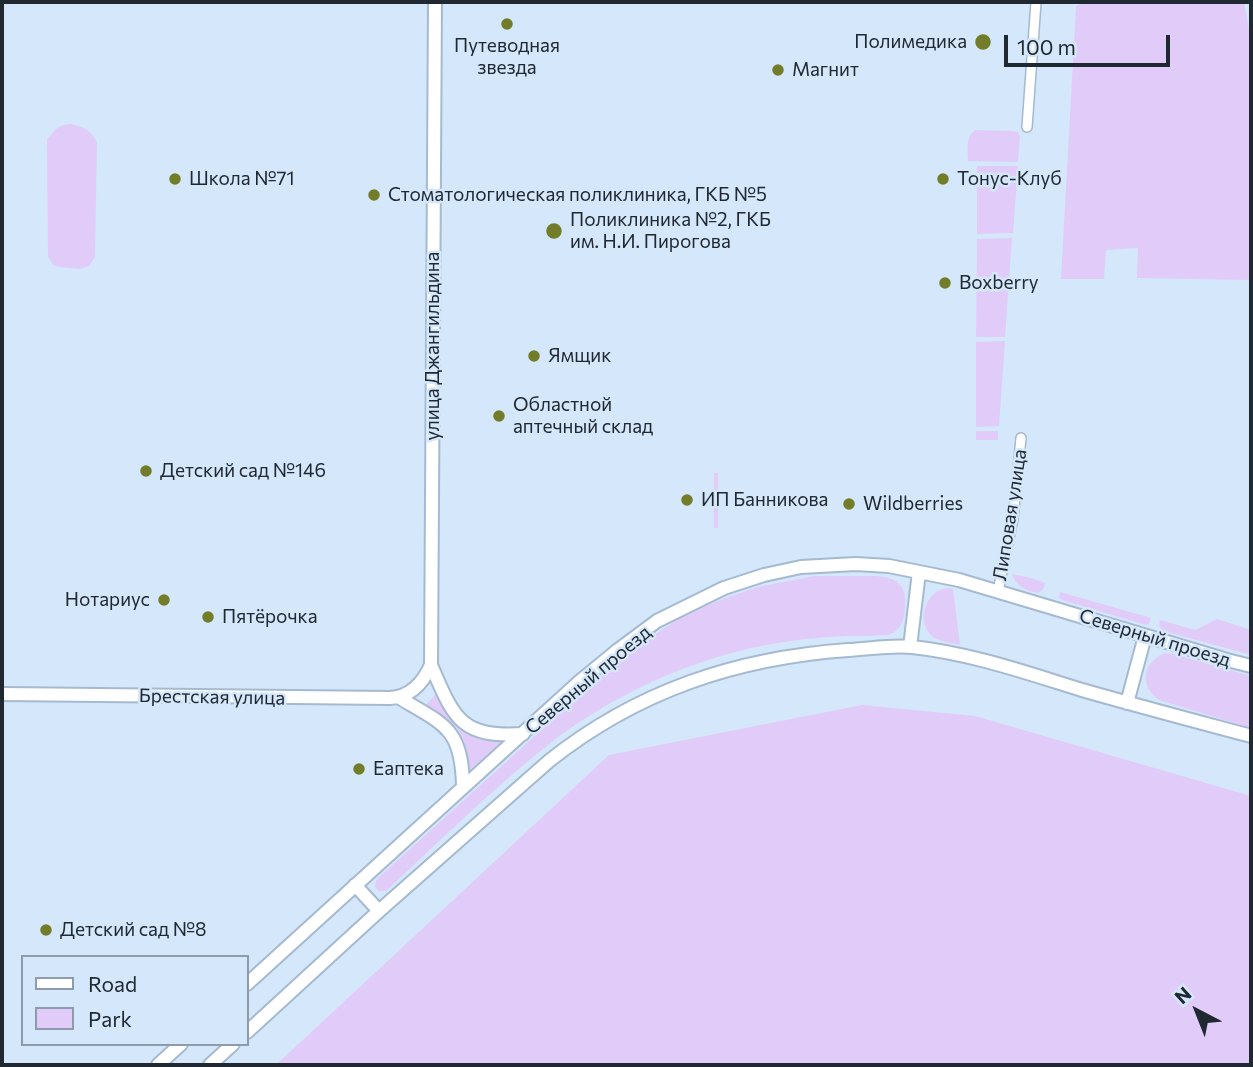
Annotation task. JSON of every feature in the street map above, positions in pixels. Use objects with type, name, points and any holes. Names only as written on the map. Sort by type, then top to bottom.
[{"type":"main road","name":"улица Джангильдина","points":[[431,665],[435,2]]},
{"type":"main road","name":"Северный проезд","points":[[248,983],[579,682],[618,650],[657,621],[724,588],[764,575],[801,567],[856,564],[889,566],[958,580],[1251,666]]},
{"type":"main road","points":[[910,647],[919,572]]},
{"type":"main road","points":[[1127,703],[1145,636]]},
{"type":"main road","name":"Северный проезд","points":[[248,1031],[379,911],[576,739],[638,703],[718,672],[817,652],[910,647],[1000,665],[1251,736]]},
{"type":"main road","name":"Брестская улица","points":[[2,694],[398,697],[418,686],[431,665]]},
{"type":"main road","points":[[431,665],[444,696],[458,719],[483,732],[523,734]]},
{"type":"main road","points":[[398,697],[452,733],[463,768],[463,788]]},
{"type":"main road","points":[[355,885],[379,911]]},
{"type":"main road","points":[[158,1065],[179,1046]]},
{"type":"main road","points":[[210,1065],[231,1046]]},
{"type":"street","points":[[1027,127],[1036,2]]},
{"type":"street","name":"Липовая улица","points":[[998,592],[1013,519],[1021,438]]},
{"type":"green space","points":[[1088,2],[1244,2],[1251,40],[1251,280],[1137,278],[1138,248],[1106,250],[1104,279],[1061,279],[1076,6]]},
{"type":"green space","points":[[71,124],[86,130],[97,142],[95,257],[89,266],[80,269],[53,265],[48,256],[47,140],[57,129]]},
{"type":"green space","points":[[975,130],[1018,132],[1018,162],[968,161],[968,140]]},
{"type":"green space","points":[[977,166],[1018,166],[1013,233],[977,234]]},
{"type":"green space","points":[[1012,238],[1005,337],[976,337],[977,239]]},
{"type":"green space","points":[[1005,341],[999,426],[976,427],[976,342]]},
{"type":"green space","points":[[976,431],[998,431],[998,440],[976,440]]},
{"type":"green space","points":[[714,473],[718,473],[718,528],[714,528]]},
{"type":"green space","points":[[1012,574],[1045,583],[1044,588],[1038,593],[1026,589],[1016,582]]},
{"type":"green space","points":[[814,576],[875,576],[895,580],[902,588],[905,600],[901,625],[888,635],[806,639],[737,652],[681,670],[627,694],[553,741],[468,814],[386,891],[379,891],[375,887],[378,878],[612,666],[642,643],[677,620],[715,602],[757,587]]},
{"type":"green space","points":[[953,589],[960,645],[933,637],[924,623],[928,601],[939,590]]},
{"type":"green space","points":[[1060,592],[1151,618],[1146,625],[1062,600],[1059,597]]},
{"type":"green space","points":[[1217,619],[1251,630],[1251,655],[1164,631],[1159,626],[1160,620],[1195,630]]},
{"type":"green space","points":[[1165,653],[1251,676],[1251,728],[1159,700],[1152,694],[1148,688],[1146,674],[1152,662]]},
{"type":"green space","points":[[436,694],[448,715],[461,729],[477,738],[501,742],[469,771],[466,747],[459,731],[454,724],[426,705]]},
{"type":"green space","points":[[862,705],[975,716],[1251,796],[1251,1065],[276,1065],[609,755]]},
{"type":"place","name":"Путеводная звезда","points":[[507,24]]},
{"type":"place","name":"Полимедика","points":[[983,42]]},
{"type":"place","name":"Магнит","points":[[778,70]]},
{"type":"place","name":"Школа №71","points":[[175,179]]},
{"type":"place","name":"Тонус-Клуб","points":[[943,179]]},
{"type":"place","name":"Стоматологическая поликлиника, ГКБ №5","points":[[374,195]]},
{"type":"place","name":"Поликлиника №2, ГКБ им. Н.И. Пирогова","points":[[554,231]]},
{"type":"place","name":"Boxberry","points":[[945,283]]},
{"type":"place","name":"Ямщик","points":[[534,356]]},
{"type":"place","name":"Областной аптечный склад","points":[[499,416]]},
{"type":"place","name":"Детский сад №146","points":[[146,471]]},
{"type":"place","name":"ИП Банникова","points":[[687,500]]},
{"type":"place","name":"Wildberries","points":[[849,504]]},
{"type":"place","name":"Нотариус","points":[[164,600]]},
{"type":"place","name":"Пятёрочка","points":[[208,617]]},
{"type":"place","name":"Еаптека","points":[[359,769]]},
{"type":"place","name":"Детский сад №8","points":[[46,930]]}]
